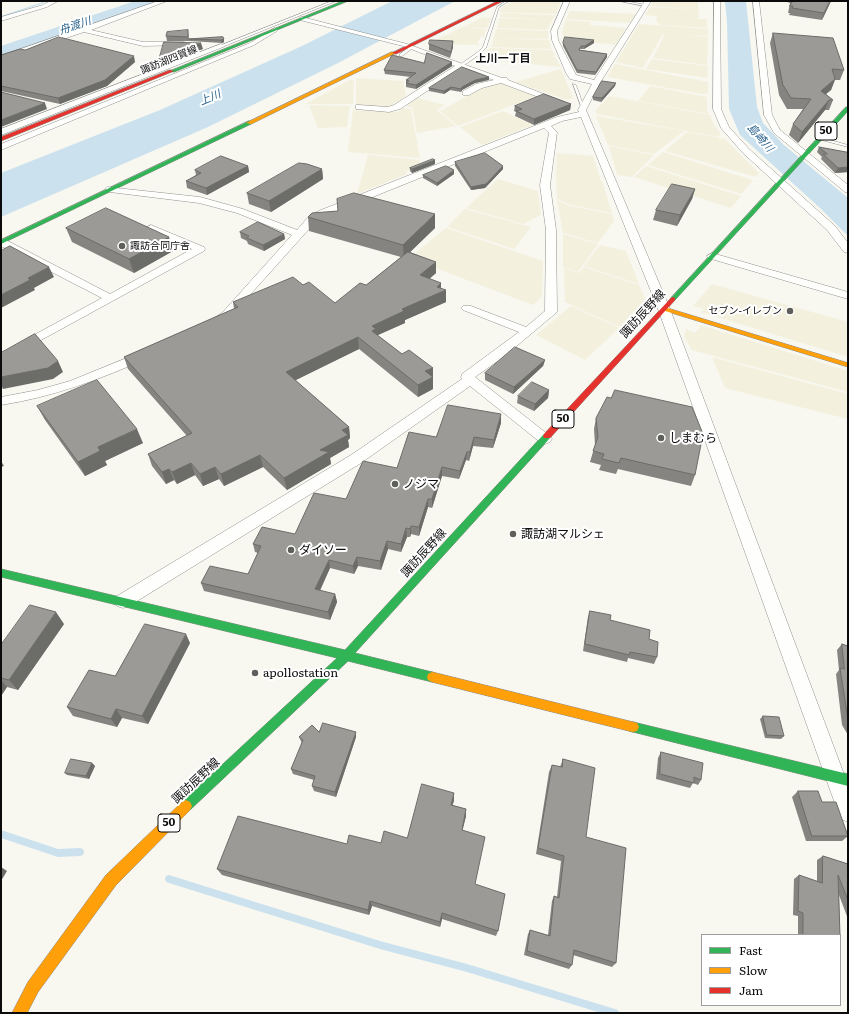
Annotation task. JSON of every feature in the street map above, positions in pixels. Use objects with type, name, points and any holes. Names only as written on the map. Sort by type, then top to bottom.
[{"type":"main road","name":"諏訪湖四賀線","points":[[1,134],[304,19],[346,1]]},
{"type":"main road","points":[[1,242],[501,1]]},
{"type":"main road","name":"諏訪辰野線","points":[[19,1013],[33,987],[111,880],[153,838],[346,656],[848,108]]},
{"type":"main road","points":[[664,309],[848,366]]},
{"type":"main road","points":[[1,573],[321,649],[841,778]]},
{"type":"street","points":[[1,19],[54,1]]},
{"type":"street","points":[[1,58],[164,1]]},
{"type":"street","points":[[567,1],[554,31],[555,40],[570,73],[578,79],[596,83]]},
{"type":"street","points":[[717,1],[717,109],[725,128],[831,228],[848,250]]},
{"type":"street","points":[[756,1],[768,115],[777,131],[804,157],[848,190]]},
{"type":"street","points":[[1,13],[34,2]]},
{"type":"street","points":[[201,329],[227,314],[314,217],[560,119],[578,108],[596,83],[610,55],[646,3]]},
{"type":"street","points":[[304,19],[409,46],[462,64],[578,108],[664,309],[841,778],[848,812]]},
{"type":"street","points":[[84,30],[143,44],[221,46]]},
{"type":"street","points":[[1,147],[252,44],[275,30]]},
{"type":"street","points":[[1,134],[221,46]]},
{"type":"street","points":[[359,108],[390,110],[397,107],[462,64]]},
{"type":"street","points":[[450,72],[461,76]]},
{"type":"street","points":[[466,93],[479,86],[504,80]]},
{"type":"street","points":[[46,105],[62,109]]},
{"type":"street","points":[[545,125],[554,132],[545,185],[551,230],[551,312],[502,352],[467,377],[545,439]]},
{"type":"street","points":[[110,189],[200,200],[240,211],[298,234]]},
{"type":"street","points":[[1,358],[200,249],[151,228]]},
{"type":"street","points":[[1,242],[110,298]]},
{"type":"street","points":[[712,256],[848,296]]},
{"type":"street","points":[[467,308],[526,331]]},
{"type":"street","points":[[1,401],[28,398],[95,377],[152,352]]},
{"type":"street","points":[[123,601],[356,459],[408,424],[470,379]]},
{"type":"lane","points":[[221,46],[335,1]]},
{"type":"lane","points":[[462,64],[479,53],[485,47],[498,7],[508,1]]},
{"type":"lane","points":[[620,1],[646,3]]},
{"type":"lane","points":[[401,55],[409,46]]},
{"type":"lane","points":[[574,85],[578,108]]},
{"type":"lane","points":[[819,138],[848,146]]},
{"type":"shaded area","points":[[513,1],[561,1],[556,14],[500,12],[501,8]]},
{"type":"shaded area","points":[[653,1],[704,1],[703,3],[698,2],[698,10],[650,6]]},
{"type":"shaded area","points":[[650,7],[699,10],[698,19],[707,19],[707,28],[660,25],[656,21],[657,16],[645,15]]},
{"type":"shaded area","points":[[570,11],[636,14],[630,23],[566,19]]},
{"type":"shaded area","points":[[501,13],[555,15],[547,30],[497,28],[500,18],[550,20],[500,17]]},
{"type":"shaded area","points":[[483,17],[491,18],[487,28],[464,27]]},
{"type":"shaded area","points":[[566,20],[590,22],[590,25],[626,28],[616,45],[564,39],[562,32]]},
{"type":"shaded area","points":[[639,24],[708,29],[708,36],[680,35],[708,37],[707,65],[653,58],[665,34],[663,34],[643,68],[616,62]]},
{"type":"shaded area","points":[[462,27],[486,29],[484,37],[447,35]]},
{"type":"shaded area","points":[[496,29],[548,31],[548,39],[494,38]]},
{"type":"shaded area","points":[[445,35],[481,37],[477,43],[479,45],[428,44]]},
{"type":"shaded area","points":[[494,38],[549,40],[551,49],[491,47]]},
{"type":"shaded area","points":[[490,48],[552,50],[555,56],[552,56],[555,57],[561,67],[476,59],[485,54]]},
{"type":"shaded area","points":[[652,59],[708,66],[707,78],[646,69]]},
{"type":"shaded area","points":[[615,64],[708,82],[708,93],[702,94],[607,77]]},
{"type":"shaded area","points":[[561,69],[573,98],[567,100],[515,82]]},
{"type":"shaded area","points":[[356,78],[403,81],[406,96],[392,105],[384,107],[356,105]]},
{"type":"shaded area","points":[[350,80],[354,81],[353,104],[305,104]]},
{"type":"shaded area","points":[[502,83],[537,96],[458,126],[440,111],[482,88]]},
{"type":"shaded area","points":[[650,86],[707,97],[707,110],[709,114],[638,101]]},
{"type":"shaded area","points":[[609,96],[710,115],[714,125],[721,134],[717,137],[597,114],[595,111]]},
{"type":"shaded area","points":[[417,98],[445,105],[437,110],[456,126],[417,133],[412,107],[408,107],[408,104]]},
{"type":"shaded area","points":[[309,105],[350,106],[347,127],[318,128]]},
{"type":"shaded area","points":[[402,108],[411,109],[420,158],[348,152],[353,110],[398,112]]},
{"type":"shaded area","points":[[503,111],[533,125],[482,145],[460,127]]},
{"type":"shaded area","points":[[596,116],[684,131],[654,154],[608,145]]},
{"type":"shaded area","points":[[687,132],[725,139],[759,173],[756,177],[665,151]]},
{"type":"shaded area","points":[[609,146],[654,155],[632,177],[617,175]]},
{"type":"shaded area","points":[[663,152],[753,180],[741,194],[648,165]]},
{"type":"shaded area","points":[[557,153],[593,156],[601,181],[556,175]]},
{"type":"shaded area","points":[[368,155],[419,160],[420,166],[405,172],[407,174],[357,194]]},
{"type":"shaded area","points":[[646,166],[741,196],[731,208],[634,177]]},
{"type":"shaded area","points":[[556,175],[602,181],[612,213],[571,205],[557,199]]},
{"type":"shaded area","points":[[498,179],[538,191],[541,215],[523,224],[466,208]]},
{"type":"shaded area","points":[[557,200],[570,206],[612,214],[614,221],[598,243],[563,233]]},
{"type":"shaded area","points":[[465,209],[531,227],[514,249],[447,227]]},
{"type":"shaded area","points":[[446,228],[543,261],[542,296],[533,305],[409,258]]},
{"type":"shaded area","points":[[563,234],[598,244],[578,272],[563,267]]},
{"type":"shaded area","points":[[600,245],[626,251],[639,284],[584,266]]},
{"type":"shaded area","points":[[584,267],[639,285],[646,300],[619,327],[565,302],[564,268],[579,273]]},
{"type":"shaded area","points":[[712,284],[848,322],[848,357],[701,312],[704,309],[693,306]]},
{"type":"shaded area","points":[[571,306],[619,328],[585,360],[536,335]]},
{"type":"shaded area","points":[[701,325],[848,371],[848,392],[692,350],[684,337],[686,329],[695,333]]},
{"type":"shaded area","points":[[712,357],[848,394],[848,419],[725,388]]},
{"type":"water","name":"上川","points":[[392,1],[455,1],[338,63],[208,127],[1,217],[1,173],[160,110],[302,46]]},
{"type":"water","name":"島崎川","points":[[725,1],[746,1],[757,107],[763,123],[784,145],[848,198],[848,236],[821,209],[740,135],[729,109],[727,22]]},
{"type":"building","points":[[793,1],[830,1],[824,13],[792,8],[793,6],[790,6]]},
{"type":"building","points":[[188,30],[188,37],[166,36],[167,32]]},
{"type":"building","points":[[773,33],[833,38],[844,70],[832,69],[835,79],[821,91],[833,100],[829,100],[802,132],[793,124],[811,99],[791,98],[783,85]]},
{"type":"building","points":[[59,37],[134,56],[105,80],[58,98],[1,86],[1,55],[20,49],[25,50]]},
{"type":"building","points":[[223,37],[224,39],[221,40],[189,39]]},
{"type":"building","points":[[565,37],[594,40],[585,46],[581,46],[579,50],[607,54],[596,72],[577,70],[563,43]]},
{"type":"building","points":[[430,40],[453,41],[451,52],[429,44]]},
{"type":"building","points":[[164,42],[201,43],[159,60]]},
{"type":"building","points":[[427,53],[452,62],[416,85],[406,83],[409,81],[406,80],[416,73],[384,70],[392,55],[424,63]]},
{"type":"building","points":[[462,67],[489,77],[475,80],[461,89],[451,87],[444,91],[429,88]]},
{"type":"building","points":[[602,81],[616,83],[602,98],[593,97]]},
{"type":"building","points":[[1,92],[45,103],[1,120]]},
{"type":"building","points":[[544,94],[571,104],[534,119],[516,111],[522,109],[515,106]]},
{"type":"building","points":[[819,147],[848,152],[848,167],[838,168],[823,154],[827,154]]},
{"type":"building","points":[[485,153],[503,166],[486,184],[471,187],[455,162]]},
{"type":"building","points":[[221,156],[248,166],[206,188],[186,181],[201,173],[195,170]]},
{"type":"building","points":[[433,159],[435,160],[412,169],[410,168]]},
{"type":"building","points":[[299,163],[322,169],[269,201],[247,193]]},
{"type":"building","points":[[446,166],[454,170],[437,183],[423,175]]},
{"type":"building","points":[[672,184],[695,189],[680,215],[656,210]]},
{"type":"building","points":[[354,193],[435,214],[403,245],[308,217],[312,213],[338,211],[337,199]]},
{"type":"building","points":[[106,208],[169,237],[129,259],[66,228]]},
{"type":"building","points":[[258,222],[284,234],[263,245],[247,238],[249,236],[240,232]]},
{"type":"building","points":[[10,246],[49,267],[28,278],[30,280],[1,295],[1,251]]},
{"type":"building","points":[[408,252],[436,262],[420,275],[441,283],[437,287],[446,290],[402,309],[404,311],[372,326],[376,329],[372,331],[402,354],[409,350],[433,368],[425,371],[433,377],[418,385],[358,337],[286,372],[349,427],[342,430],[348,435],[320,450],[329,452],[284,478],[260,455],[221,474],[215,467],[200,474],[191,463],[172,472],[169,469],[162,472],[148,454],[192,433],[124,357],[238,307],[233,302],[293,277],[303,285],[309,282],[335,303],[360,283],[366,285]]},
{"type":"building","points":[[35,334],[58,361],[48,368],[1,377],[1,353]]},
{"type":"building","points":[[515,347],[545,360],[514,387],[485,373]]},
{"type":"building","points":[[97,380],[137,429],[98,447],[100,451],[78,462],[37,406]]},
{"type":"building","points":[[532,382],[549,390],[535,404],[518,396]]},
{"type":"building","points":[[615,390],[692,407],[703,434],[695,475],[621,458],[619,463],[602,459],[604,454],[593,451],[598,437],[596,418],[607,397],[611,398]]},
{"type":"building","points":[[448,405],[501,414],[494,440],[474,437],[470,452],[467,452],[460,471],[442,467],[432,499],[428,499],[419,527],[411,526],[410,529],[406,528],[401,544],[387,541],[380,561],[357,557],[353,566],[329,560],[315,589],[335,594],[328,612],[201,583],[210,566],[248,574],[261,546],[253,544],[262,527],[295,534],[314,493],[346,499],[363,461],[397,468],[409,432],[436,437]]},
{"type":"building","points":[[30,605],[56,612],[9,680],[1,678],[1,645]]},
{"type":"building","points":[[590,611],[611,615],[610,620],[650,630],[649,639],[658,642],[657,657],[630,652],[629,655],[585,644]]},
{"type":"building","points":[[145,624],[186,634],[142,716],[116,709],[111,719],[67,707],[89,670],[115,676]]},
{"type":"building","points":[[842,644],[848,646],[848,720],[840,668],[844,669]]},
{"type":"building","points":[[763,716],[779,717],[784,736],[767,735]]},
{"type":"building","points":[[323,723],[356,732],[335,792],[312,786],[315,776],[291,769],[303,740],[299,737],[312,725],[319,732]]},
{"type":"building","points":[[661,752],[703,763],[701,780],[694,777],[694,783],[660,774]]},
{"type":"building","points":[[71,759],[92,763],[86,776],[65,773]]},
{"type":"building","points":[[563,759],[595,768],[586,837],[626,848],[616,963],[574,950],[572,965],[527,951],[530,930],[550,936],[554,896],[559,898],[564,856],[538,848],[552,765],[562,767]]},
{"type":"building","points":[[422,784],[454,793],[451,805],[466,809],[462,830],[485,837],[475,884],[505,894],[498,931],[442,913],[440,922],[370,901],[368,910],[217,869],[238,816],[347,844],[349,835],[381,843],[384,831],[407,838]]},
{"type":"building","points":[[798,791],[818,791],[822,802],[836,802],[848,836],[812,836]]},
{"type":"building","points":[[823,856],[848,864],[848,900],[838,875],[840,934],[803,934],[803,913],[798,911],[799,875],[822,883]]},
{"type":"waterway","points":[[1,17],[48,1]]},
{"type":"waterway","name":"舟渡川","points":[[1,51],[149,1]]},
{"type":"waterway","points":[[1,834],[58,853],[80,852]]},
{"type":"waterway","points":[[169,879],[380,945],[467,968],[615,1013]]},
{"type":"traffic: fast","points":[[172,71],[346,1]]},
{"type":"traffic: fast","points":[[673,299],[848,108]]},
{"type":"traffic: fast","points":[[1,242],[249,123]]},
{"type":"traffic: fast","points":[[186,806],[346,656],[547,436]]},
{"type":"traffic: fast","points":[[1,573],[432,677]]},
{"type":"traffic: fast","points":[[633,727],[848,780]]},
{"type":"traffic: slow","points":[[249,123],[394,53]]},
{"type":"traffic: slow","points":[[664,309],[848,365]]},
{"type":"traffic: slow","points":[[432,677],[633,727]]},
{"type":"traffic: slow","points":[[19,1013],[33,987],[111,880],[186,806]]},
{"type":"traffic: jam","points":[[394,53],[501,1]]},
{"type":"traffic: jam","points":[[1,139],[172,71]]},
{"type":"traffic: jam","points":[[547,436],[673,299]]},
{"type":"place","name":"諏訪合同庁舎","points":[[122,246]]},
{"type":"place","name":"セブン-イレブン","points":[[790,311]]},
{"type":"place","name":"しまむら","points":[[661,438]]},
{"type":"place","name":"ノジマ","points":[[395,484]]},
{"type":"place","name":"諏訪湖マルシェ","points":[[513,534]]},
{"type":"place","name":"ダイソー","points":[[291,550]]},
{"type":"place","name":"apollostation","points":[[255,673]]},
{"type":"district","name":"上川一丁目","points":[[503,59]]}]
